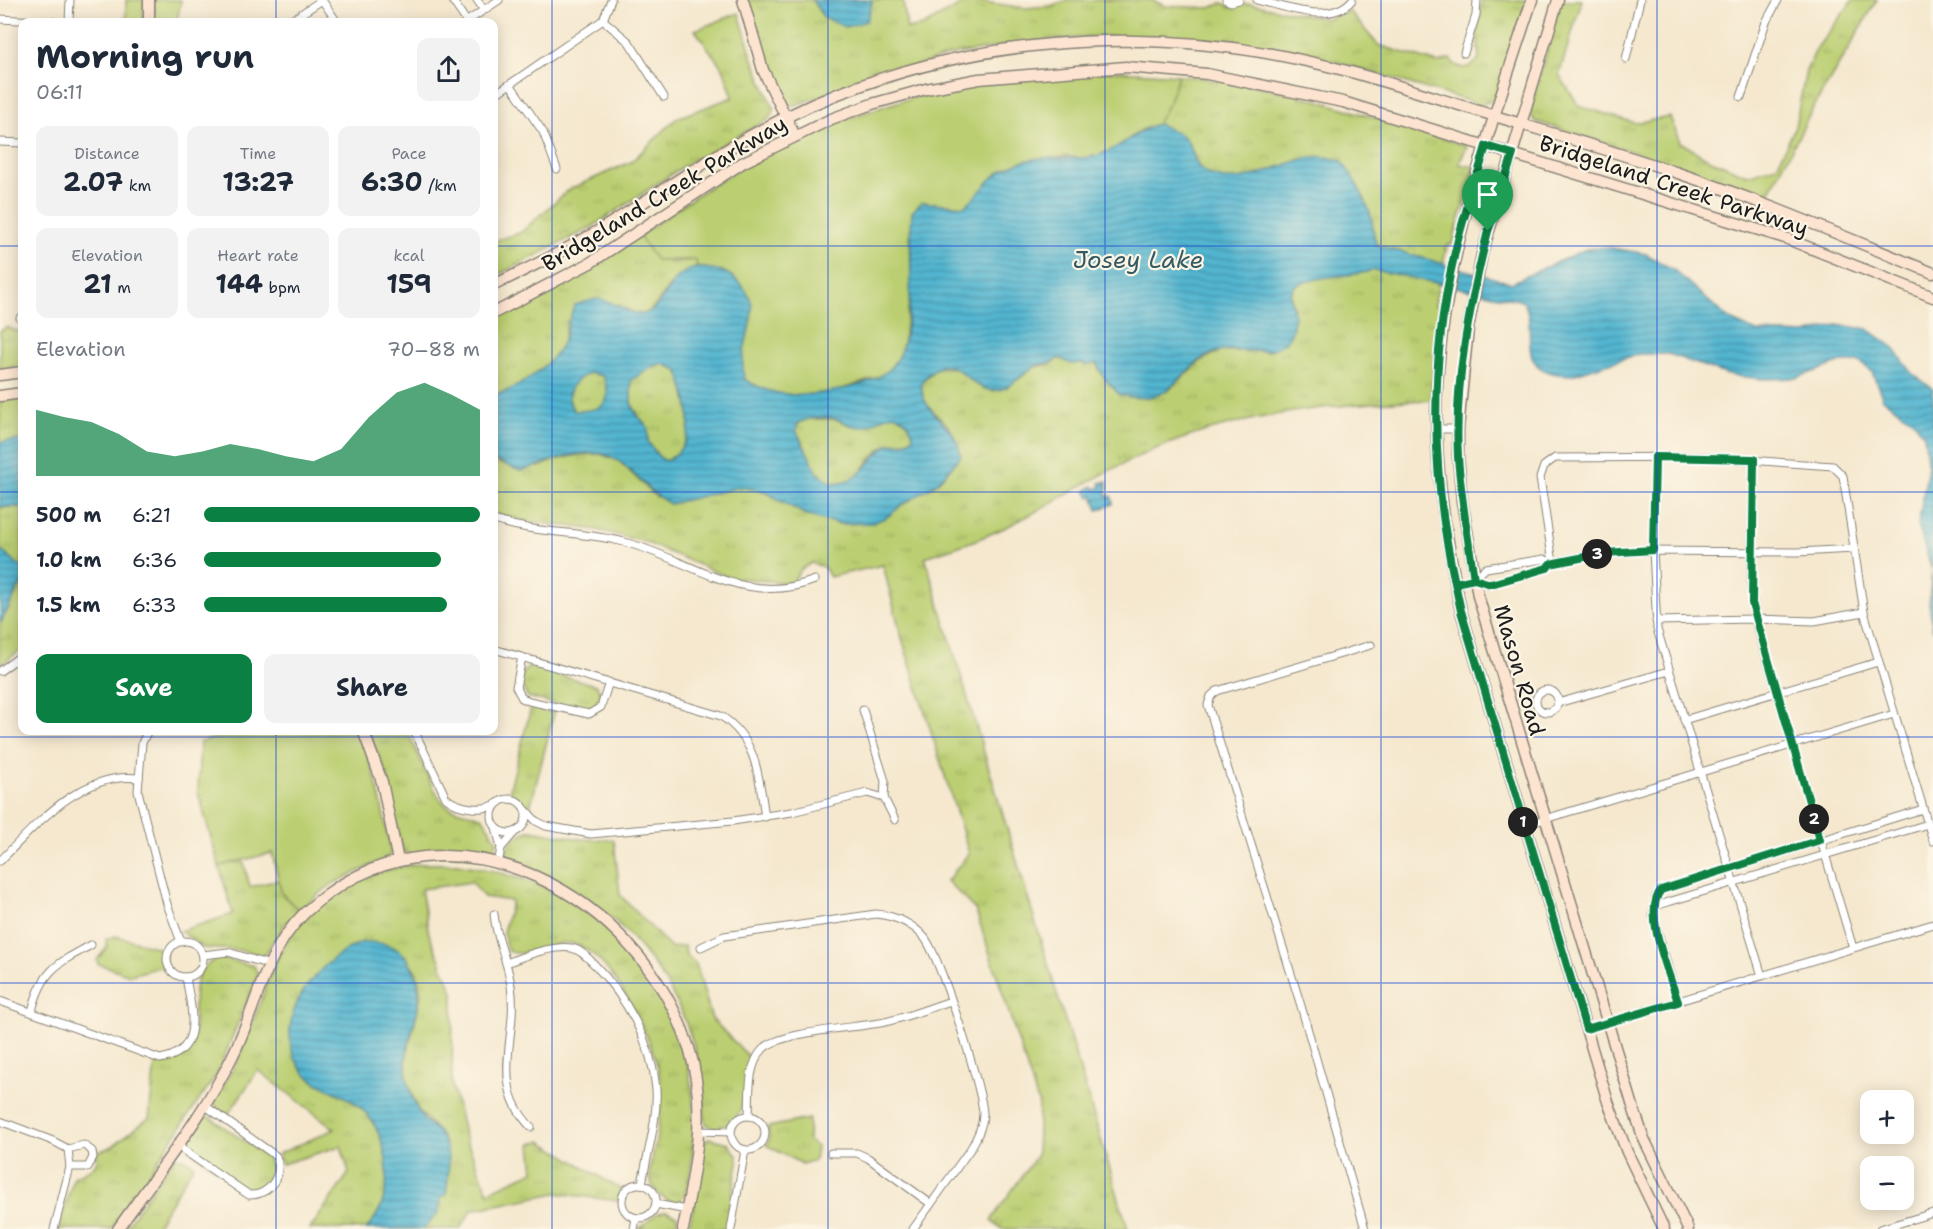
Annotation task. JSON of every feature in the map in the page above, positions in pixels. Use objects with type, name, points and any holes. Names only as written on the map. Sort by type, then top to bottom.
[{"type":"main road","points":[[149,0],[149,18]]},
{"type":"main road","points":[[742,0],[763,70],[795,136]]},
{"type":"main road","name":"Mason Road","points":[[1532,0],[1455,252],[1445,308],[1437,379],[1437,429],[1444,535],[1461,611],[1608,1102],[1627,1152],[1664,1229]]},
{"type":"main road","name":"Mason Road","points":[[1558,0],[1482,254],[1470,311],[1458,429],[1462,501],[1474,579],[1607,1023],[1644,1139],[1688,1229]]},
{"type":"main road","name":"Bridgeland Creek Parkway","points":[[498,283],[578,243],[731,145],[785,117],[865,84],[931,64],[1027,48],[1126,41],[1211,45],[1297,59],[1521,124],[1678,173],[1933,273]]},
{"type":"main road","name":"Bridgeland Creek Parkway","points":[[498,311],[590,263],[705,186],[795,136],[872,104],[926,88],[1010,75],[1126,67],[1207,74],[1301,91],[1785,238],[1933,297]]},
{"type":"main road","points":[[0,375],[18,373]]},
{"type":"main road","points":[[0,396],[18,394]]},
{"type":"main road","points":[[365,735],[382,782],[398,861]]},
{"type":"main road","points":[[118,1229],[204,1105],[234,1054],[267,964],[286,932],[316,902],[354,877],[398,861],[448,858],[498,864],[543,879],[590,908],[632,945],[653,972],[669,999],[690,1051],[699,1106],[699,1131],[683,1229]]},
{"type":"street","points":[[69,18],[70,0]]},
{"type":"street","points":[[295,18],[322,0],[334,18]]},
{"type":"street","points":[[452,0],[463,18]]},
{"type":"street","points":[[477,0],[484,10]]},
{"type":"street","points":[[472,18],[499,0]]},
{"type":"street","points":[[498,92],[603,20],[611,0]]},
{"type":"street","points":[[1226,0],[1233,2],[1239,0]]},
{"type":"street","points":[[1257,0],[1329,14],[1344,8],[1352,0]]},
{"type":"street","points":[[1464,53],[1476,15],[1477,0]]},
{"type":"street","points":[[1626,59],[1640,0]]},
{"type":"street","points":[[1741,97],[1766,22],[1778,0]]},
{"type":"street","points":[[0,19],[18,20]]},
{"type":"street","points":[[603,20],[629,42],[664,97]]},
{"type":"street","points":[[510,84],[543,132],[557,169]]},
{"type":"street","points":[[0,142],[18,143]]},
{"type":"street","points":[[1437,429],[1458,429]]},
{"type":"street","points":[[1552,563],[1540,478],[1544,466],[1551,460],[1562,456],[1754,459],[1833,466],[1839,469],[1843,476],[1864,612],[1933,842]]},
{"type":"street","points":[[1655,457],[1653,550],[1656,621],[1698,773],[1762,976]]},
{"type":"street","points":[[1754,459],[1751,550],[1755,619],[1853,948]]},
{"type":"street","points":[[498,521],[624,542],[664,556],[712,578],[743,587],[787,589],[815,580]]},
{"type":"street","points":[[1455,583],[1474,579],[1491,584],[1547,568],[1552,563],[1605,553],[1653,550],[1798,552],[1854,549]]},
{"type":"street","points":[[1474,579],[1486,568],[1544,559],[1552,563]]},
{"type":"street","points":[[1656,621],[1755,619],[1814,621],[1864,612]]},
{"type":"street","points":[[1365,1229],[1301,1006],[1208,705],[1210,696],[1217,691],[1371,645]]},
{"type":"street","points":[[498,650],[706,710],[731,722],[744,736],[753,751],[765,817]]},
{"type":"street","points":[[522,657],[516,687],[522,698],[529,701],[590,714],[601,707],[609,682]]},
{"type":"street","points":[[0,671],[18,658]]},
{"type":"street","points":[[1684,720],[1878,662]]},
{"type":"street","points":[[1558,703],[1669,671]]},
{"type":"street","points":[[863,710],[885,781],[884,798],[895,820]]},
{"type":"street","points":[[1525,825],[1894,714]]},
{"type":"street","points":[[146,735],[142,743],[139,778],[144,816],[167,903],[181,942]]},
{"type":"street","points":[[416,735],[442,794],[454,803],[476,808],[491,807],[514,799],[536,821],[546,826],[591,834],[765,817],[867,794],[884,798]]},
{"type":"street","points":[[0,861],[49,813],[74,794],[103,780],[122,776],[139,778]]},
{"type":"street","points":[[498,803],[492,812],[501,848],[498,864]]},
{"type":"street","points":[[476,808],[505,833],[546,826]]},
{"type":"street","points":[[501,848],[526,821],[526,810]]},
{"type":"street","points":[[1678,1002],[1653,915],[1656,896],[1661,890],[1923,810]]},
{"type":"street","points":[[1654,906],[1928,824]]},
{"type":"street","points":[[494,914],[495,931],[506,963],[513,1002],[507,1081],[513,1104],[531,1127]]},
{"type":"street","points":[[701,947],[724,936],[863,915],[890,915],[909,923],[926,938],[937,960],[951,1001],[983,1114],[975,1142],[914,1229]]},
{"type":"street","points":[[1586,1029],[1933,924]]},
{"type":"street","points":[[186,977],[174,972],[168,961],[171,949],[181,942],[195,944],[203,955]]},
{"type":"street","points":[[32,1011],[38,988],[51,970],[91,945]]},
{"type":"street","points":[[506,963],[563,948],[578,950],[606,978],[627,1008],[645,1045],[656,1088],[654,1118],[642,1184]]},
{"type":"street","points":[[203,955],[228,952],[267,964]]},
{"type":"street","points":[[186,977],[199,970],[203,955]]},
{"type":"street","points":[[0,1001],[160,1059],[172,1057],[189,1041],[192,1029],[186,977]]},
{"type":"street","points":[[749,1116],[751,1076],[759,1054],[765,1047],[786,1038],[894,1019],[951,1001]]},
{"type":"street","points":[[176,1145],[249,1195],[263,1192],[277,1177],[279,1170],[276,1156],[204,1105]]},
{"type":"street","points":[[749,1116],[759,1119],[766,1132],[760,1145],[754,1149],[745,1150],[734,1144],[731,1132],[738,1118],[749,1116]]},
{"type":"street","points":[[0,1121],[68,1149],[84,1145],[92,1151],[93,1157],[88,1167],[70,1167]]},
{"type":"street","points":[[699,1131],[731,1132]]},
{"type":"street","points":[[54,1229],[70,1167],[71,1158],[68,1149]]},
{"type":"street","points":[[731,1229],[745,1150]]},
{"type":"street","points":[[831,1153],[857,1153],[868,1158],[931,1204]]},
{"type":"street","points":[[642,1184],[655,1193],[656,1204],[649,1216],[636,1218],[625,1211],[622,1198],[629,1187],[642,1184]]},
{"type":"street","points":[[656,1204],[687,1210]]},
{"type":"street","points":[[1880,1229],[1933,1213]]},
{"type":"street","points":[[634,1229],[636,1218]]},
{"type":"green space","points":[[126,0],[144,0],[143,18],[126,18]]},
{"type":"green space","points":[[154,0],[181,0],[178,18],[154,18]]},
{"type":"green space","points":[[747,0],[812,0],[824,18],[833,21],[872,3],[871,0],[903,0],[907,29],[923,26],[969,0],[1025,8],[1051,6],[1067,0],[1151,0],[1166,6],[1210,8],[1223,3],[1230,7],[1250,4],[1327,19],[1349,11],[1378,45],[1438,63],[1450,59],[1457,66],[1464,68],[1479,59],[1477,34],[1482,0],[1527,0],[1495,99],[1481,105],[1337,62],[1262,46],[1187,38],[1103,36],[1037,41],[950,55],[792,106],[784,100],[770,75]]},
{"type":"green space","points":[[1561,0],[1582,0],[1559,75],[1579,106],[1635,123],[1670,117],[1680,142],[1706,158],[1747,175],[1777,166],[1795,127],[1806,71],[1817,48],[1853,0],[1877,0],[1812,110],[1765,201],[1649,157],[1535,121],[1530,115],[1531,107]]},
{"type":"green space","points":[[739,13],[752,57],[774,109],[769,119],[684,166],[592,227],[498,275],[498,240],[520,233],[570,189],[631,162],[677,118],[733,97],[724,70],[695,30]]},
{"type":"green space","points":[[1117,71],[1178,75],[1169,102],[1157,124],[1141,130],[1115,149],[1098,155],[1083,158],[1064,156],[964,206],[922,202],[910,230],[911,289],[902,352],[887,372],[876,378],[839,390],[807,396],[774,393],[757,388],[744,379],[723,271],[697,267],[696,260],[656,260],[639,236],[695,196],[748,165],[819,130],[855,116],[893,103],[969,84],[1008,78]]},
{"type":"green space","points":[[1178,75],[1242,83],[1310,98],[1467,146],[1459,164],[1475,167],[1452,245],[1447,245],[1443,264],[1377,245],[1364,197],[1340,160],[1313,157],[1240,179],[1215,177],[1203,171],[1185,139],[1174,131],[1157,124],[1169,102]]},
{"type":"green space","points":[[639,236],[669,262],[697,260],[697,267],[676,279],[655,306],[645,313],[638,314],[621,305],[567,321],[562,345],[550,360],[522,383],[498,393],[498,314],[565,282]]},
{"type":"green space","points":[[1374,270],[1439,281],[1435,305],[1440,307],[1432,400],[1298,411],[1200,433],[1129,461],[995,532],[925,557],[1128,1229],[1002,1229],[991,1220],[1037,1155],[1039,1105],[976,911],[947,881],[969,853],[901,635],[883,565],[830,577],[824,567],[811,563],[800,570],[793,582],[787,583],[728,577],[645,542],[598,530],[518,520],[498,515],[498,463],[540,467],[554,460],[578,455],[600,454],[619,461],[656,497],[740,487],[763,491],[808,516],[840,524],[887,517],[936,484],[961,456],[949,426],[931,410],[923,397],[923,380],[939,367],[958,368],[969,376],[1019,379],[1034,367],[1052,364],[1059,358],[1072,364],[1078,361],[1096,363],[1105,379],[1120,395],[1168,391],[1201,361],[1220,351],[1270,351],[1294,308],[1290,295],[1294,286],[1314,280]]},
{"type":"green space","points":[[7,327],[18,331],[18,367],[0,369],[0,331]]},
{"type":"green space","points":[[663,364],[678,370],[689,419],[684,443],[677,453],[666,461],[659,457],[648,442],[648,432],[631,403],[631,379],[654,366]]},
{"type":"green space","points":[[590,373],[603,376],[607,386],[607,401],[604,405],[592,410],[574,411],[569,398],[571,388],[579,379]]},
{"type":"green space","points":[[18,399],[18,440],[0,442],[0,401]]},
{"type":"green space","points":[[894,414],[907,422],[913,437],[907,441],[887,445],[858,474],[843,482],[831,483],[817,472],[796,430],[798,423],[807,419],[835,419],[850,425],[871,425],[882,416]]},
{"type":"green space","points":[[0,507],[18,507],[18,564],[0,550]]},
{"type":"green space","points":[[18,590],[18,652],[0,665],[0,624]]},
{"type":"green space","points":[[529,667],[596,685],[601,692],[598,705],[586,712],[528,697],[520,684],[523,672]]},
{"type":"green space","points":[[531,708],[554,713],[529,812],[520,800],[508,796]]},
{"type":"green space","points":[[228,735],[358,735],[369,759],[378,789],[391,851],[389,857],[332,884],[299,910],[282,894],[272,853],[219,866],[198,792],[200,742]]},
{"type":"green space","points":[[370,735],[409,735],[442,801],[451,808],[483,818],[497,841],[494,854],[490,857],[432,853],[411,855],[402,850],[384,768]]},
{"type":"green space","points":[[531,830],[581,839],[614,840],[620,895],[671,948],[684,946],[686,955],[696,964],[712,1019],[750,1058],[744,1102],[733,1120],[724,1126],[713,1128],[706,1124],[699,1067],[684,1018],[658,971],[642,949],[604,911],[582,895],[553,879],[508,862],[506,851],[508,846],[521,834]]},
{"type":"green space","points":[[243,860],[250,887],[279,880],[282,894],[299,910],[285,924],[264,956],[239,950],[204,948],[180,931],[233,914],[219,866]]},
{"type":"green space","points":[[457,864],[516,877],[571,901],[602,924],[629,951],[652,982],[671,1016],[684,1053],[692,1091],[694,1129],[691,1169],[683,1197],[678,1203],[669,1201],[660,1195],[650,1178],[650,1165],[660,1113],[659,1074],[652,1049],[622,990],[609,971],[594,956],[579,946],[564,943],[520,953],[507,950],[503,932],[512,901],[484,897],[472,882],[421,889],[429,934],[453,992],[452,1084],[465,1137],[488,1192],[534,1171],[531,1144],[541,1141],[622,1190],[618,1201],[556,1193],[472,1210],[460,1229],[424,1229],[441,1205],[439,1133],[418,1110],[407,1080],[406,1059],[421,995],[417,973],[405,955],[297,1002],[292,1026],[292,1049],[304,1072],[311,1079],[361,1108],[379,1135],[387,1168],[386,1185],[383,1202],[366,1229],[310,1229],[349,1173],[341,1146],[282,1164],[278,1154],[335,1129],[258,1070],[227,1116],[217,1110],[214,1100],[237,1061],[277,960],[294,931],[307,917],[338,892],[375,874],[411,865]]},
{"type":"green space","points":[[116,936],[166,950],[164,966],[130,975],[98,964],[97,960],[107,947],[106,939]]},
{"type":"green space","points":[[220,958],[254,966],[258,975],[217,1074],[111,1229],[58,1229],[74,1177],[94,1166],[97,1152],[111,1147],[149,1118],[155,1064],[177,1060],[189,1049],[193,1035],[196,982],[204,968]]},
{"type":"green space","points":[[205,1117],[211,1118],[268,1158],[272,1173],[261,1187],[254,1190],[245,1189],[188,1149],[187,1139]]},
{"type":"green space","points":[[809,1119],[808,1140],[817,1147],[815,1160],[802,1164],[766,1145],[769,1141],[768,1127]]},
{"type":"green space","points":[[709,1138],[728,1143],[737,1155],[738,1162],[726,1229],[689,1229],[703,1144]]},
{"type":"green space","points":[[174,1158],[184,1158],[194,1165],[154,1229],[124,1229]]},
{"type":"green space","points":[[666,1211],[677,1216],[678,1229],[639,1229],[656,1214]]},
{"type":"water","points":[[812,0],[871,0],[872,3],[867,21],[845,27],[824,18]]},
{"type":"water","name":"Josey Lake","points":[[1157,124],[1178,133],[1185,139],[1199,167],[1215,177],[1240,179],[1313,157],[1341,160],[1355,181],[1367,206],[1377,245],[1511,283],[1586,249],[1607,247],[1646,254],[1674,270],[1730,320],[1757,332],[1806,334],[1837,325],[1868,329],[1893,347],[1913,374],[1933,389],[1932,571],[1918,525],[1928,467],[1924,435],[1914,421],[1883,399],[1872,372],[1860,362],[1842,362],[1796,378],[1764,379],[1728,375],[1669,354],[1638,354],[1572,375],[1552,373],[1540,368],[1533,359],[1530,349],[1528,313],[1523,301],[1374,270],[1304,282],[1294,286],[1290,295],[1294,314],[1293,326],[1284,343],[1270,350],[1229,350],[1207,356],[1167,390],[1155,396],[1140,398],[1120,395],[1105,379],[1096,363],[1085,366],[1083,363],[1072,364],[1059,358],[1034,367],[1007,387],[996,390],[980,386],[950,366],[934,370],[923,380],[922,390],[925,400],[952,434],[961,456],[936,484],[887,517],[873,523],[840,524],[808,516],[764,491],[740,487],[670,504],[656,495],[620,462],[596,453],[570,456],[520,471],[498,462],[498,393],[522,383],[541,369],[556,353],[563,341],[575,305],[597,299],[633,313],[644,314],[656,306],[679,276],[685,272],[701,268],[723,272],[741,285],[752,305],[743,360],[744,379],[763,389],[795,395],[816,394],[859,385],[887,371],[897,358],[904,341],[910,297],[912,212],[922,202],[964,206],[996,175],[1015,164],[1038,158],[1083,158],[1112,150]],"holes":[[[663,364],[678,370],[689,419],[684,443],[677,453],[666,461],[659,457],[648,442],[648,427],[637,415],[631,403],[631,380],[654,366]],[[590,373],[603,376],[607,394],[603,405],[592,410],[574,411],[569,398],[574,383]],[[894,414],[909,426],[913,437],[906,443],[889,444],[858,474],[843,482],[832,483],[817,472],[796,430],[798,423],[811,419],[831,418],[853,426],[864,427]]]},
{"type":"water","points":[[18,440],[18,507],[0,507],[0,442]]},
{"type":"water","points":[[1107,481],[1107,497],[1112,496],[1113,504],[1098,510],[1093,495],[1090,497],[1086,490],[1093,486],[1095,489],[1101,487],[1100,483]]},
{"type":"water","points":[[0,550],[18,564],[18,590],[0,624]]},
{"type":"water","points":[[1932,572],[1933,631],[1929,604]]},
{"type":"water","points":[[363,942],[382,943],[399,950],[408,960],[416,976],[419,992],[418,1007],[407,1051],[408,1083],[422,1117],[443,1140],[449,1163],[446,1195],[441,1197],[438,1213],[424,1229],[366,1229],[383,1202],[386,1185],[387,1168],[379,1135],[371,1120],[354,1102],[319,1084],[304,1072],[291,1046],[290,1027],[295,1009],[304,991],[330,961]]},
{"type":"route","points":[[1488,231],[1470,311],[1458,429],[1462,501],[1474,579],[1455,583],[1461,611],[1586,1029],[1678,1002],[1653,915],[1656,896],[1661,890],[1820,840],[1752,603],[1754,459],[1655,457],[1653,550],[1584,556],[1550,564],[1547,568],[1491,584],[1474,579],[1455,583],[1444,535],[1437,462],[1437,388],[1444,312],[1455,252],[1486,146],[1513,154],[1488,231]]}]
